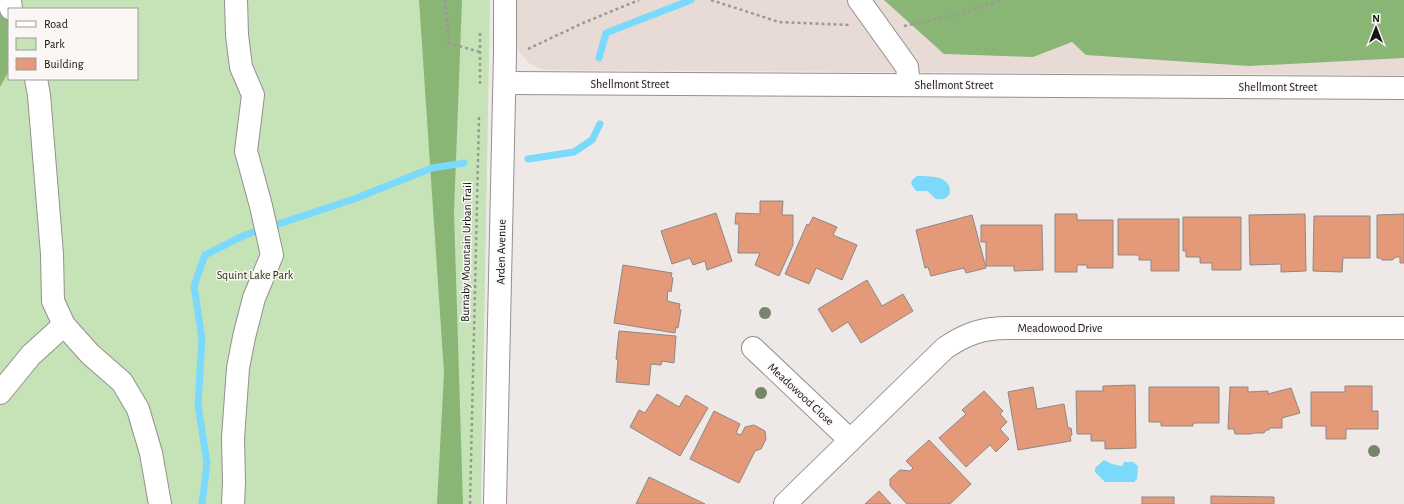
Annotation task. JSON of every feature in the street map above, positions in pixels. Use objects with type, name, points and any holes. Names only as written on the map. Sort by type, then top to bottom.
[{"type":"street","points":[[233,504],[233,438],[238,368],[254,298],[272,254],[246,151],[253,95],[241,67],[237,35],[236,0]]},
{"type":"street","name":"Arden Avenue","points":[[495,504],[505,83],[505,0]]},
{"type":"street","points":[[859,0],[907,67],[909,85]]},
{"type":"street","points":[[36,80],[39,95],[52,254],[52,301],[64,325],[90,354],[122,382],[138,409],[151,453],[160,504]]},
{"type":"street","name":"Shellmont Street","points":[[505,83],[1404,88]]},
{"type":"street","points":[[0,393],[31,355],[64,325]]},
{"type":"street","name":"Meadowood Drive","points":[[785,504],[945,348],[960,338],[974,332],[990,328],[1404,328]]},
{"type":"street","name":"Meadowood Close","points":[[753,348],[850,440]]},
{"type":"path","points":[[445,0],[449,43],[479,52],[484,52]]},
{"type":"path","points":[[527,50],[583,23],[639,0]]},
{"type":"path","points":[[711,0],[779,22],[852,25]]},
{"type":"path","points":[[902,26],[964,13],[1002,0]]},
{"type":"path","points":[[480,30],[480,91]]},
{"type":"path","name":"Burnaby Mountain Urban Trail","points":[[470,504],[479,112]]},
{"type":"shaded area","points":[[515,0],[1404,0],[1404,75],[548,70],[538,68],[529,63],[520,53],[516,44]]},
{"type":"green space","name":"Squint Lake Park","points":[[0,0],[490,0],[481,504],[0,504]]},
{"type":"green space","points":[[0,0],[8,8],[8,73],[0,87]]},
{"type":"green space","points":[[419,0],[462,0],[454,213],[463,504],[437,504],[444,373]]},
{"type":"green space","points":[[884,0],[1404,0],[1404,58],[1249,66],[1086,55],[1072,42],[1033,57],[944,54]]},
{"type":"water","points":[[917,176],[942,179],[949,185],[949,196],[942,199],[936,199],[927,191],[916,191],[911,184],[912,180]]},
{"type":"water","points":[[1104,460],[1112,464],[1122,466],[1124,462],[1133,462],[1138,466],[1137,479],[1134,482],[1105,482],[1095,472],[1095,468]]},
{"type":"building","points":[[760,201],[783,201],[782,215],[793,215],[793,245],[779,276],[755,265],[760,253],[738,253],[739,224],[735,224],[736,213],[760,214]]},
{"type":"building","points":[[716,213],[732,261],[707,270],[705,261],[693,265],[690,258],[672,264],[661,231]]},
{"type":"building","points":[[1055,214],[1077,214],[1077,220],[1113,220],[1113,268],[1087,268],[1087,265],[1077,265],[1077,272],[1055,272]]},
{"type":"building","points":[[1305,214],[1306,271],[1281,272],[1281,264],[1250,265],[1249,215]]},
{"type":"building","points":[[1404,214],[1404,263],[1400,263],[1400,257],[1396,257],[1392,260],[1382,260],[1377,258],[1377,215]]},
{"type":"building","points":[[972,215],[986,268],[966,273],[964,268],[931,276],[928,267],[925,268],[916,230]]},
{"type":"building","points":[[1314,216],[1370,216],[1370,258],[1343,258],[1342,272],[1313,271]]},
{"type":"building","points":[[813,217],[837,227],[833,235],[857,245],[842,280],[816,268],[809,284],[785,274],[807,224],[809,225]]},
{"type":"building","points":[[1183,217],[1241,217],[1241,270],[1212,270],[1212,263],[1200,263],[1200,257],[1186,257],[1186,251],[1183,251]]},
{"type":"building","points":[[1118,219],[1179,219],[1179,271],[1151,271],[1151,260],[1139,260],[1139,255],[1118,255]]},
{"type":"building","points":[[981,225],[1042,225],[1043,270],[1014,271],[1014,266],[986,266],[986,242],[981,242]]},
{"type":"building","points":[[623,265],[672,273],[671,277],[673,278],[671,292],[668,290],[667,301],[680,304],[679,309],[681,310],[678,328],[676,327],[675,333],[614,323]]},
{"type":"building","points":[[867,280],[882,306],[903,294],[913,311],[861,343],[848,322],[832,332],[818,309]]},
{"type":"building","points":[[619,331],[676,336],[674,363],[662,361],[661,365],[651,364],[649,385],[616,382],[618,360],[616,359]]},
{"type":"building","points":[[1135,385],[1136,448],[1105,449],[1105,441],[1091,441],[1091,434],[1077,434],[1076,391],[1103,391],[1103,386]]},
{"type":"building","points":[[1345,386],[1372,386],[1372,411],[1378,411],[1378,429],[1346,429],[1346,439],[1326,439],[1326,426],[1311,426],[1311,392],[1345,392]]},
{"type":"building","points":[[1033,387],[1037,409],[1064,404],[1068,428],[1071,428],[1071,441],[1018,450],[1008,392]]},
{"type":"building","points":[[1149,387],[1219,387],[1219,423],[1193,423],[1193,426],[1161,426],[1161,422],[1149,422]]},
{"type":"building","points":[[1230,387],[1248,387],[1248,392],[1268,391],[1268,394],[1291,388],[1300,413],[1282,418],[1282,428],[1269,428],[1269,430],[1266,430],[1264,433],[1235,434],[1234,429],[1228,429]]},
{"type":"building","points":[[984,391],[1003,411],[1000,414],[1007,422],[1000,429],[1009,439],[996,452],[990,445],[966,467],[939,438],[966,414],[962,410]]},
{"type":"building","points":[[657,394],[679,407],[686,395],[708,408],[680,456],[630,427],[639,410],[645,413]]},
{"type":"building","points":[[714,411],[740,424],[736,433],[741,435],[745,427],[754,425],[765,431],[766,439],[761,449],[755,451],[739,483],[690,459]]},
{"type":"building","points":[[929,440],[971,484],[950,504],[907,504],[890,486],[890,479],[900,470],[910,471],[913,468],[906,461]]},
{"type":"building","points":[[649,477],[705,504],[636,504]]},
{"type":"building","points":[[879,491],[891,504],[865,504]]},
{"type":"building","points":[[1211,496],[1274,497],[1274,504],[1211,504]]},
{"type":"building","points":[[1142,497],[1174,497],[1174,504],[1142,504]]},
{"type":"waterway","points":[[599,58],[606,33],[691,0]]},
{"type":"waterway","points":[[528,159],[574,152],[592,140],[600,124]]},
{"type":"waterway","points":[[202,504],[207,463],[198,405],[202,339],[194,286],[205,255],[245,235],[354,199],[432,168],[464,163]]}]
